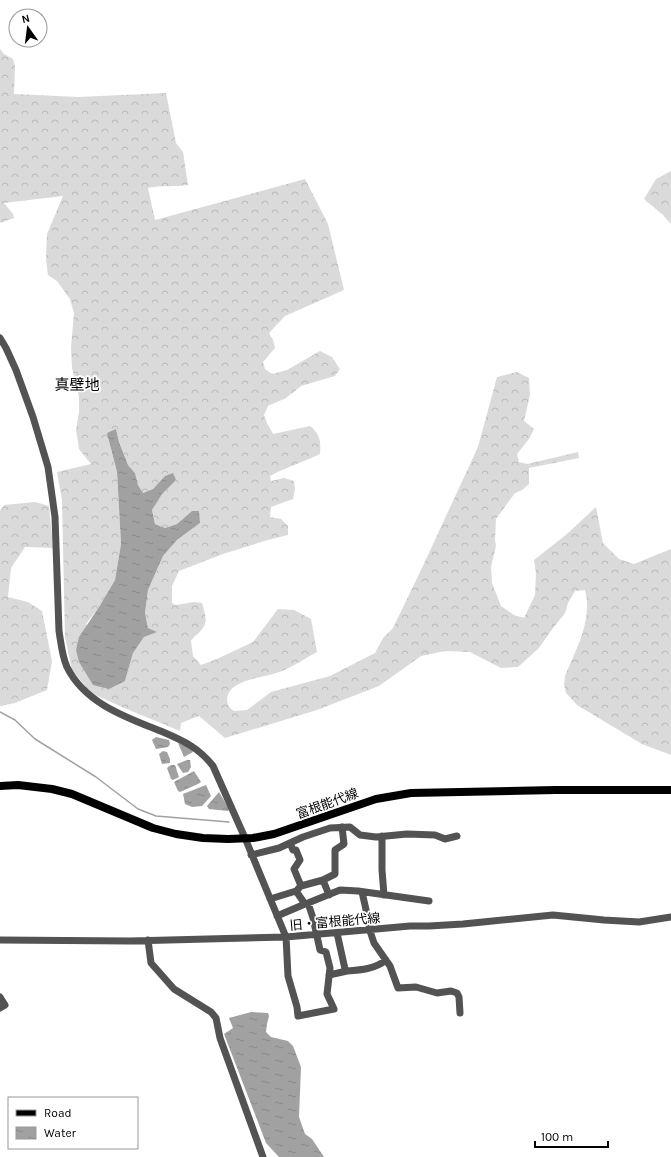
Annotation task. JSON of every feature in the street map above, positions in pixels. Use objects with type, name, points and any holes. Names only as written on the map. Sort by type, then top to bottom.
[{"type":"main road","name":"富根能代線","points":[[0,786],[34,786],[72,794],[153,828],[176,834],[203,838],[245,838],[274,834],[376,799],[411,792],[671,790]]},
{"type":"street","points":[[0,338],[16,370],[33,417],[48,467],[53,491],[56,524],[60,631],[62,649],[67,666],[78,684],[88,694],[103,705],[187,742],[206,757],[213,766],[286,937],[288,976],[298,1016],[334,1009],[327,994],[330,968],[326,952],[320,950],[313,918],[299,888],[294,868],[300,860],[296,850],[293,850],[290,843]]},
{"type":"street","points":[[296,827],[300,838]]},
{"type":"street","points":[[270,899],[323,880],[335,874],[335,850],[344,844],[342,827]]},
{"type":"street","points":[[251,855],[279,848],[300,838],[330,828],[350,827],[360,835],[435,835],[445,839],[457,836]]},
{"type":"street","points":[[382,836],[384,895]]},
{"type":"street","points":[[323,880],[329,894]]},
{"type":"street","points":[[277,916],[340,890],[429,901]]},
{"type":"street","points":[[362,892],[374,943],[390,966],[398,988],[416,987],[436,993],[451,991],[457,993],[459,997],[460,1013]]},
{"type":"street","name":"旧・富根能代線","points":[[0,940],[130,941],[286,937],[370,931],[410,926],[463,924],[553,914],[604,920],[639,922],[671,917]]},
{"type":"street","points":[[337,933],[347,972]]},
{"type":"street","points":[[148,940],[151,963],[174,989],[211,1012],[216,1018],[220,1038],[262,1157]]},
{"type":"street","points":[[329,975],[367,969],[380,965],[386,960]]},
{"type":"street","points":[[0,998],[5,1005],[0,1008]]},
{"type":"green space","points":[[0,49],[4,54],[13,59],[15,66],[14,94],[78,97],[166,93],[176,143],[183,152],[188,185],[148,188],[155,220],[305,179],[328,224],[344,290],[285,316],[269,333],[275,348],[263,362],[265,369],[272,374],[287,370],[320,351],[332,357],[340,369],[335,376],[301,386],[286,398],[268,406],[264,415],[273,434],[310,426],[318,435],[320,442],[320,454],[270,476],[271,481],[284,478],[294,481],[295,489],[293,499],[271,507],[270,517],[281,519],[288,526],[288,535],[223,554],[179,571],[172,586],[172,603],[176,605],[194,602],[202,603],[206,620],[201,631],[191,641],[193,656],[201,665],[253,642],[278,609],[294,610],[311,619],[317,652],[282,671],[241,683],[234,687],[229,692],[227,699],[227,703],[232,710],[247,710],[271,692],[330,676],[375,653],[383,638],[393,628],[478,447],[497,377],[517,372],[529,378],[530,395],[524,421],[534,429],[529,439],[517,454],[519,462],[527,464],[578,452],[579,458],[529,468],[529,484],[522,490],[515,493],[496,519],[496,546],[491,567],[492,583],[501,606],[514,615],[524,618],[535,595],[536,573],[534,560],[567,534],[596,507],[603,543],[619,559],[634,564],[671,549],[671,755],[642,744],[577,705],[566,693],[564,685],[565,676],[578,645],[585,623],[587,601],[585,590],[575,591],[568,603],[565,613],[539,648],[518,667],[501,668],[470,652],[445,651],[421,656],[379,686],[317,710],[225,738],[199,716],[181,723],[180,731],[91,693],[72,670],[65,637],[62,500],[57,472],[91,464],[79,449],[76,430],[79,412],[79,397],[72,368],[71,347],[74,313],[70,299],[57,281],[48,275],[46,259],[47,234],[63,196],[4,203],[13,214],[14,218],[0,223]],"holes":[[[116,429],[119,442],[128,465],[135,473],[138,485],[143,493],[153,489],[165,476],[176,480],[161,494],[152,510],[155,524],[165,528],[177,524],[192,511],[200,523],[177,540],[163,556],[148,590],[145,613],[148,628],[156,632],[144,637],[133,653],[125,681],[86,624],[99,607],[115,580],[121,544],[117,472],[111,449]]]},
{"type":"green space","points":[[671,171],[671,224],[644,199],[656,179]]},
{"type":"green space","points":[[35,502],[49,506],[53,548],[25,547],[11,568],[8,597],[28,602],[42,611],[52,661],[47,690],[15,703],[0,706],[0,511],[4,505]]},
{"type":"water","points":[[116,429],[119,442],[128,465],[135,473],[138,485],[143,493],[153,489],[165,476],[173,473],[176,480],[162,494],[152,510],[155,524],[165,528],[177,524],[192,511],[199,511],[200,523],[177,540],[163,556],[148,590],[145,613],[148,628],[157,632],[144,637],[133,653],[125,681],[109,689],[93,685],[79,662],[76,650],[79,637],[115,580],[121,544],[117,472],[107,433]]},
{"type":"water","points":[[156,737],[169,740],[170,744],[168,747],[156,749],[152,740]]},
{"type":"water","points":[[178,743],[191,748],[193,752],[184,757]]},
{"type":"water","points":[[163,751],[167,752],[170,763],[162,764],[159,754]]},
{"type":"water","points":[[190,760],[191,767],[188,772],[183,773],[177,764]]},
{"type":"water","points":[[171,765],[175,765],[179,777],[173,780],[171,779],[167,768]]},
{"type":"water","points":[[194,771],[201,782],[180,792],[178,791],[174,782]]},
{"type":"water","points":[[206,785],[211,796],[202,806],[192,807],[185,804],[183,794]]},
{"type":"water","points":[[219,792],[229,809],[228,811],[209,809],[207,806]]},
{"type":"water","points":[[251,1012],[268,1013],[269,1016],[266,1032],[271,1037],[288,1041],[293,1046],[301,1067],[299,1117],[305,1134],[312,1139],[324,1157],[279,1157],[266,1143],[224,1034],[233,1028],[229,1018]]},
{"type":"waterway","points":[[0,712],[15,720],[35,739],[96,777],[138,809],[156,816],[229,822]]},
{"type":"district","name":"真壁地","points":[[77,385]]}]
